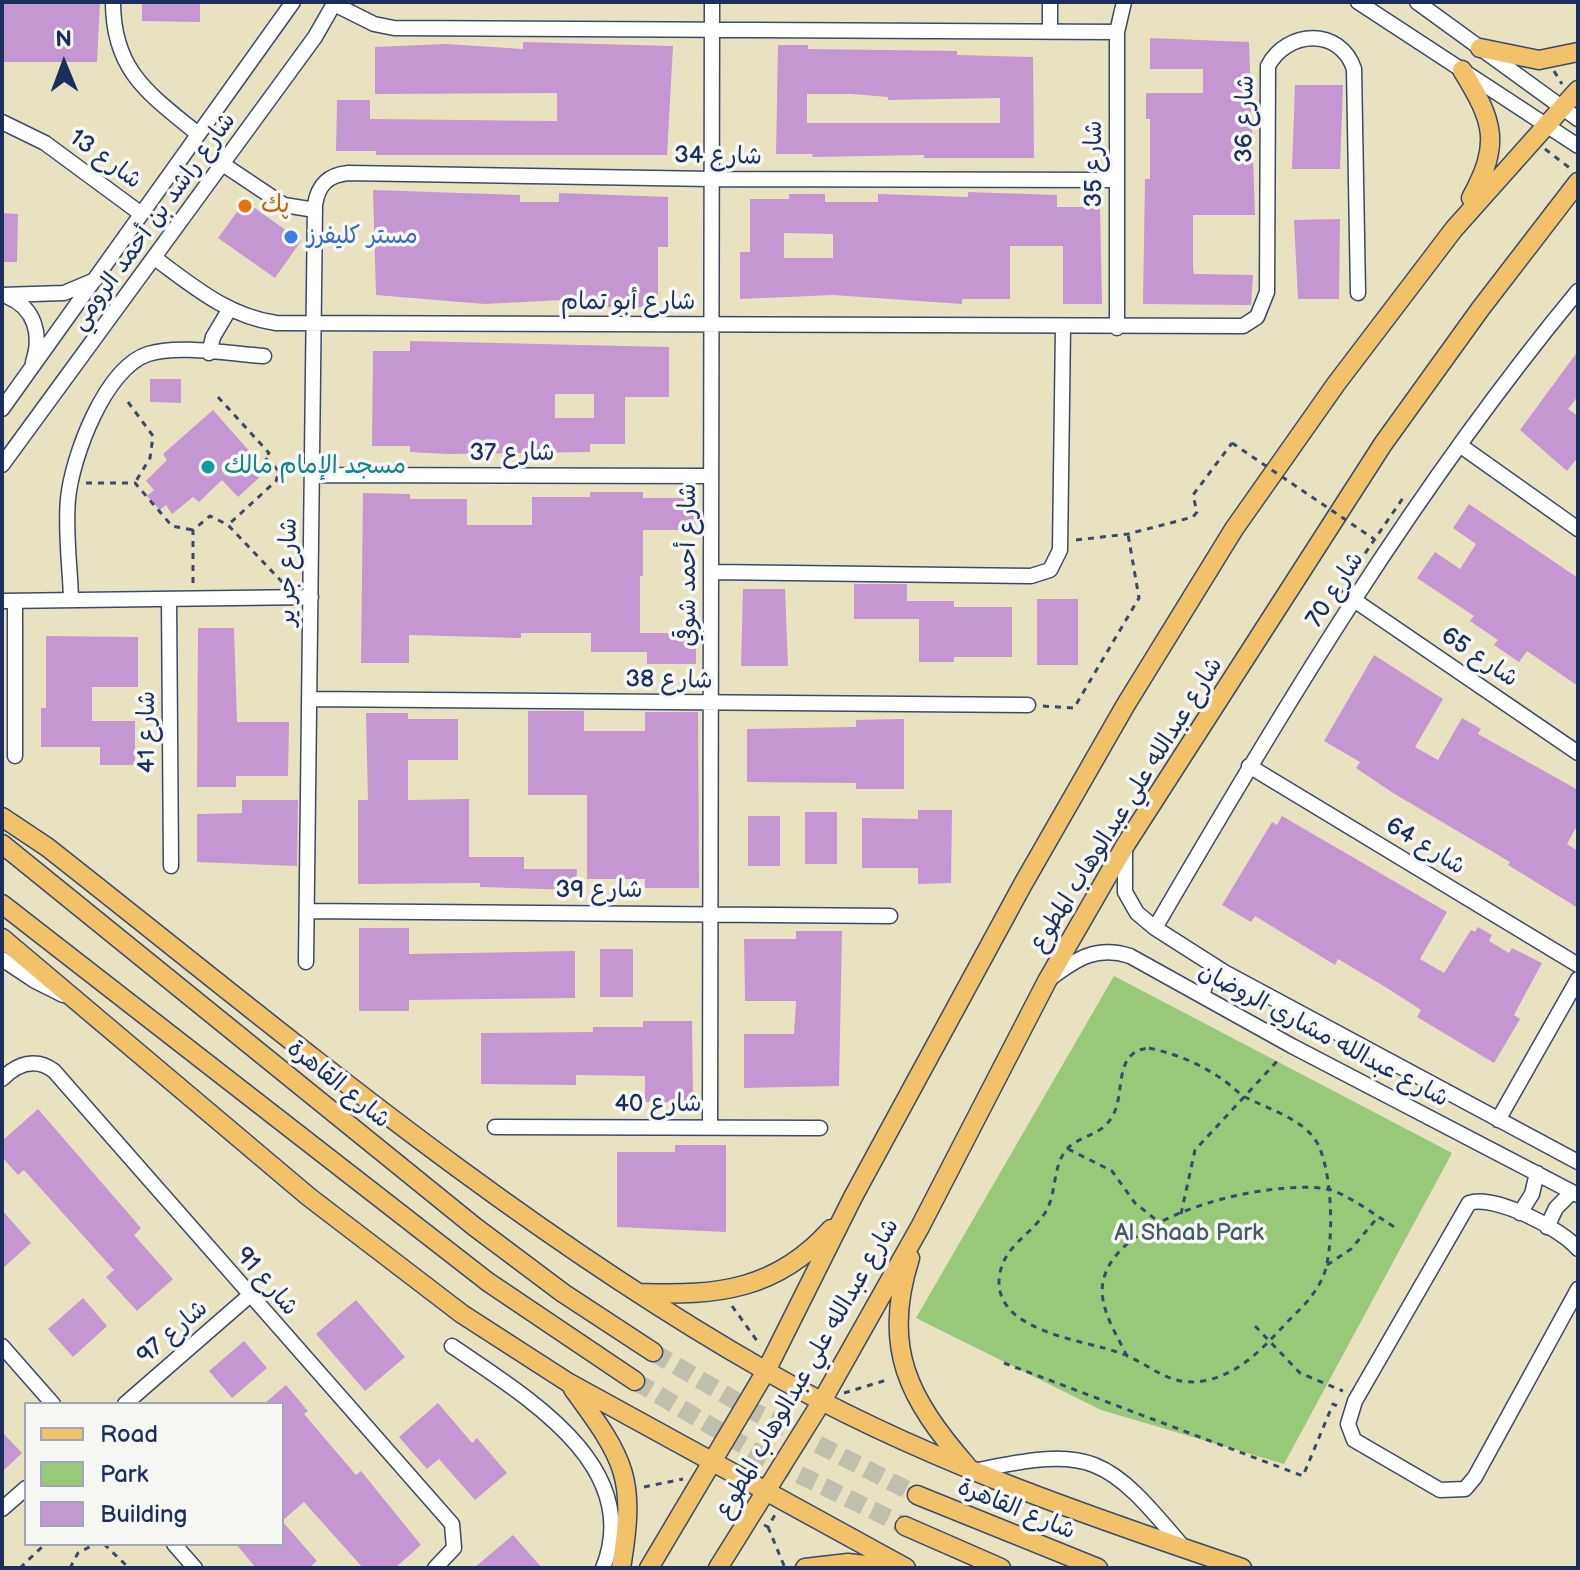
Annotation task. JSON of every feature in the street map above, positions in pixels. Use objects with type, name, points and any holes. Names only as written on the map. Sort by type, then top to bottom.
[{"type":"main road","points":[[1480,48],[1549,60],[1578,52]]},
{"type":"main road","points":[[1454,229],[1485,173],[1492,142],[1487,114],[1462,70]]},
{"type":"main road","name":"شارع عبدالله علي عبدالوهاب المطوع","points":[[649,1568],[766,1371],[853,1197],[1031,870],[1125,706],[1234,529],[1328,396],[1454,229],[1571,97]]},
{"type":"main road","name":"شارع عبدالله علي عبدالوهاب المطوع","points":[[718,1568],[822,1401],[920,1227],[1047,981],[1126,844],[1383,444],[1481,308],[1578,182]]},
{"type":"main road","points":[[2,817],[47,847],[511,1208],[639,1293],[766,1371],[822,1401],[972,1471],[1242,1568]]},
{"type":"main road","name":"شارع القاهرة","points":[[2,844],[475,1227],[563,1293],[653,1352]]},
{"type":"main road","points":[[2,904],[488,1282],[635,1381]]},
{"type":"main road","points":[[2,938],[309,1197],[462,1314],[569,1383],[712,1465],[906,1568]]},
{"type":"main road","points":[[639,1293],[722,1292],[775,1274],[798,1259],[829,1231],[853,1197]]},
{"type":"main road","points":[[920,1227],[900,1302],[900,1351],[905,1374],[931,1423],[972,1471]]},
{"type":"main road","points":[[569,1383],[606,1433],[628,1491],[629,1511],[621,1568]]},
{"type":"main road","name":"شارع القاهرة","points":[[917,1495],[1098,1568]]},
{"type":"main road","points":[[905,1526],[1001,1568]]},
{"type":"main road","points":[[805,1568],[848,1563],[889,1568]]},
{"type":"street","points":[[113,2],[119,48],[133,76],[144,90],[198,134]]},
{"type":"street","name":"شارع راشد بن أحمد الرومي","points":[[2,409],[99,278],[140,213],[293,2]]},
{"type":"street","name":"شارع أحمد شوقي","points":[[710,1127],[712,2]]},
{"type":"street","points":[[1050,2],[1050,32]]},
{"type":"street","name":"شارع 35","points":[[1117,328],[1117,32],[1124,2]]},
{"type":"street","points":[[1358,2],[1578,146]]},
{"type":"street","points":[[1417,2],[1480,48],[1571,97],[1578,119]]},
{"type":"street","points":[[335,3],[363,20],[394,28],[1117,32]]},
{"type":"street","name":"شارع راشد بن أحمد الرومي","points":[[2,465],[9,444],[156,259],[315,37],[335,3]]},
{"type":"street","name":"شارع 36","points":[[1117,328],[1231,328],[1251,323],[1262,309],[1267,285],[1265,79],[1273,56],[1280,47],[1297,39],[1316,38],[1336,44],[1351,59],[1354,69],[1358,293]]},
{"type":"street","name":"شارع 13","points":[[2,122],[45,143],[140,213]]},
{"type":"street","points":[[224,165],[284,205],[315,210]]},
{"type":"street","name":"شارع 34","points":[[322,184],[333,176],[348,173],[712,179],[1117,180]]},
{"type":"street","name":"شارع جر ير","points":[[306,962],[315,210],[322,184]]},
{"type":"street","name":"شارع أبو تمام","points":[[156,259],[229,310],[264,321],[314,325],[1117,328]]},
{"type":"street","points":[[3,295],[64,293],[99,278]]},
{"type":"street","points":[[3,295],[25,306],[35,322],[36,350],[28,374]]},
{"type":"street","name":"شارع 70","points":[[1155,928],[1249,766],[1354,600],[1461,446],[1576,296]]},
{"type":"street","points":[[209,353],[213,337],[229,310]]},
{"type":"street","points":[[711,572],[1039,576],[1056,564],[1060,541],[1063,327]]},
{"type":"street","points":[[71,598],[67,521],[70,484],[80,452],[118,373],[135,359],[156,351],[264,356]]},
{"type":"street","points":[[1461,446],[1578,529]]},
{"type":"street","name":"شارع 37","points":[[312,475],[711,476]]},
{"type":"street","points":[[15,756],[8,602],[71,598],[311,597]]},
{"type":"street","name":"شارع 41","points":[[169,599],[171,866]]},
{"type":"street","name":"شارع 65","points":[[1354,600],[1578,753]]},
{"type":"street","name":"شارع 38","points":[[309,699],[1028,705]]},
{"type":"street","name":"شارع 64","points":[[1249,766],[1578,965]]},
{"type":"street","name":"شارع عبدالله مشاري الروضان","points":[[1126,844],[1125,892],[1137,913],[1155,928],[1224,972],[1578,1162]]},
{"type":"street","name":"شارع 39","points":[[307,911],[890,916]]},
{"type":"street","name":"شارع عبدالله مشاري الروضان","points":[[1047,981],[1079,958],[1109,951],[1130,956],[1292,1046],[1575,1194]]},
{"type":"street","points":[[2,959],[35,981],[70,997]]},
{"type":"street","points":[[1202,996],[1207,979],[1224,972]]},
{"type":"street","points":[[1498,1120],[1578,979]]},
{"type":"street","name":"شارع 91","points":[[2,1079],[18,1066],[31,1063],[43,1064],[54,1071],[452,1524],[454,1548],[435,1568]]},
{"type":"street","name":"شارع 40","points":[[495,1127],[820,1128]]},
{"type":"street","points":[[1520,1213],[1532,1194],[1537,1173]]},
{"type":"street","points":[[1547,1227],[1556,1208],[1575,1194]]},
{"type":"street","points":[[1577,1293],[1465,1489],[1440,1490],[1359,1445],[1350,1432],[1351,1413],[1358,1397],[1465,1208],[1485,1200],[1547,1227],[1578,1249]]},
{"type":"street","name":"شارع 97","points":[[127,1402],[249,1296]]},
{"type":"street","points":[[2,1346],[51,1402]]},
{"type":"street","points":[[452,1346],[552,1420],[602,1477],[610,1499],[611,1520],[608,1556],[603,1568]]},
{"type":"street","points":[[972,1471],[1059,1456],[1098,1465],[1137,1495],[1184,1549]]},
{"type":"street","points":[[2,1509],[24,1490]]},
{"type":"street","points":[[176,1546],[195,1568]]},
{"type":"path","points":[[1549,60],[1556,80],[1571,97]]},
{"type":"path","points":[[218,397],[269,453],[264,457],[279,471],[276,481],[228,525]]},
{"type":"path","points":[[128,402],[153,436],[150,458],[135,483]]},
{"type":"path","points":[[1060,541],[1128,534],[1193,517],[1197,512],[1193,495],[1232,443],[1374,539]]},
{"type":"path","points":[[70,484],[135,483]]},
{"type":"path","points":[[135,483],[172,526],[193,530]]},
{"type":"path","points":[[1355,568],[1403,494]]},
{"type":"path","points":[[193,530],[210,516],[228,525],[295,598]]},
{"type":"path","points":[[193,530],[193,598]]},
{"type":"path","points":[[1028,705],[1074,708],[1139,598],[1128,534]]},
{"type":"path","points":[[1181,1214],[1195,1150],[1242,1096],[1292,1046]]},
{"type":"path","points":[[1137,1049],[1170,1052],[1197,1063],[1242,1096],[1300,1125],[1315,1139],[1328,1177],[1327,1265],[1311,1298],[1235,1371],[1199,1382],[1169,1380],[1127,1356],[1040,1331],[1009,1305],[1000,1292],[1001,1264],[1007,1251],[1045,1212],[1060,1161],[1068,1149],[1097,1133],[1114,1116],[1122,1072],[1128,1058],[1137,1049]]},
{"type":"path","points":[[1068,1149],[1112,1171],[1135,1203],[1160,1223],[1161,1246]]},
{"type":"path","points":[[1127,1356],[1102,1301],[1102,1283],[1108,1267],[1143,1231],[1228,1195],[1254,1191],[1328,1189],[1396,1228]]},
{"type":"path","points":[[1327,1265],[1351,1249],[1378,1217]]},
{"type":"path","points":[[722,1292],[760,1345]]},
{"type":"path","points":[[1255,1326],[1300,1373],[1358,1397]]},
{"type":"path","points":[[1004,1363],[1303,1476],[1333,1404],[1351,1413]]},
{"type":"path","points":[[844,1393],[905,1374]]},
{"type":"path","points":[[628,1491],[683,1479]]},
{"type":"path","points":[[768,1527],[785,1568]]},
{"type":"path","points":[[20,1568],[43,1546]]},
{"type":"path","points":[[70,1568],[78,1553],[91,1546]]},
{"type":"path","points":[[106,1546],[129,1568]]},
{"type":"green space","name":"Al Shaab Park","points":[[1114,976],[1452,1153],[1284,1464],[1101,1410],[916,1318]]},
{"type":"building","points":[[2,2],[100,2],[97,62],[2,62]]},
{"type":"building","points":[[142,2],[200,2],[200,22],[142,21]]},
{"type":"building","points":[[1150,38],[1249,42],[1255,215],[1193,215],[1193,267],[1194,274],[1253,275],[1251,305],[1143,304],[1145,179],[1150,179],[1150,119],[1146,119],[1146,93],[1203,93],[1203,69],[1150,69]]},
{"type":"building","points":[[523,42],[673,46],[667,155],[376,155],[376,151],[336,151],[337,100],[370,100],[370,119],[557,121],[557,93],[375,94],[375,47],[446,44],[523,49]]},
{"type":"building","points":[[778,45],[808,45],[808,49],[957,51],[957,55],[1033,57],[1034,158],[924,158],[924,155],[812,157],[813,154],[776,154]],"holes":[[[807,94],[888,97],[888,100],[1000,98],[1000,123],[807,123]]]},
{"type":"building","points":[[1295,85],[1343,85],[1340,169],[1292,169]]},
{"type":"building","points":[[373,190],[520,195],[520,202],[559,202],[559,193],[668,197],[668,247],[658,247],[658,307],[597,307],[597,302],[562,300],[485,304],[376,295]]},
{"type":"building","points":[[968,192],[1057,195],[1057,207],[1100,207],[1102,304],[1063,304],[1063,246],[1010,246],[1010,299],[962,299],[962,304],[833,295],[740,299],[740,252],[750,252],[750,199],[789,199],[789,194],[825,194],[825,202],[878,202],[878,194],[968,197]],"holes":[[[784,233],[833,234],[833,258],[784,258]]]},
{"type":"building","points":[[245,201],[301,241],[275,278],[218,238]]},
{"type":"building","points":[[2,213],[18,214],[17,262],[2,262]]},
{"type":"building","points":[[1340,219],[1339,299],[1298,299],[1294,220]]},
{"type":"building","points":[[410,341],[669,347],[669,397],[625,397],[625,444],[590,444],[590,452],[448,454],[410,452],[410,446],[372,446],[373,351],[410,351]],"holes":[[[555,394],[594,394],[594,418],[555,418]]]},
{"type":"building","points":[[1578,351],[1578,396],[1568,409],[1578,416],[1578,457],[1567,471],[1520,430]]},
{"type":"building","points":[[150,379],[181,379],[181,403],[150,402]]},
{"type":"building","name":"مسجد الإمام مالك","points":[[213,410],[251,453],[247,457],[262,475],[238,497],[222,480],[199,502],[193,497],[172,514],[166,505],[160,510],[147,496],[154,490],[146,481],[167,460],[163,454]]},
{"type":"building","points":[[590,492],[643,492],[643,498],[696,498],[695,530],[643,530],[640,633],[696,633],[696,664],[647,664],[647,652],[591,652],[591,633],[521,633],[521,638],[409,635],[409,663],[361,663],[363,493],[410,494],[410,499],[467,499],[467,525],[532,525],[532,497],[590,497]]},
{"type":"building","points":[[1469,504],[1578,578],[1578,686],[1527,651],[1519,662],[1494,645],[1498,640],[1470,621],[1474,616],[1417,578],[1435,552],[1460,569],[1476,544],[1453,528]]},
{"type":"building","points":[[854,584],[907,584],[907,601],[954,601],[954,607],[1012,607],[1012,657],[954,657],[954,662],[919,662],[919,619],[854,619]]},
{"type":"building","points":[[743,589],[785,589],[788,666],[741,666]]},
{"type":"building","points":[[1037,599],[1078,599],[1078,665],[1037,665]]},
{"type":"building","points":[[198,628],[234,628],[237,722],[289,722],[288,776],[236,776],[236,787],[197,787]]},
{"type":"building","points":[[46,636],[138,637],[138,687],[92,687],[92,721],[135,721],[135,765],[100,765],[100,747],[41,747],[41,708],[46,708]]},
{"type":"building","points":[[1374,655],[1443,699],[1415,747],[1438,760],[1462,718],[1481,729],[1478,734],[1578,790],[1578,824],[1567,844],[1578,851],[1578,908],[1508,865],[1510,862],[1393,793],[1356,768],[1360,762],[1324,741]]},
{"type":"building","points":[[528,711],[584,711],[584,731],[645,731],[645,712],[698,712],[699,888],[645,888],[645,879],[587,879],[587,795],[528,795]]},
{"type":"building","points":[[366,713],[408,713],[408,719],[458,719],[458,760],[408,760],[408,800],[469,799],[469,857],[524,857],[524,869],[577,869],[576,890],[480,887],[480,883],[358,884],[358,800],[368,800]]},
{"type":"building","points":[[904,719],[904,789],[856,789],[856,783],[747,782],[747,729],[856,727],[856,720]]},
{"type":"building","points":[[242,800],[298,800],[297,866],[197,862],[197,814],[242,813]]},
{"type":"building","points":[[918,810],[952,810],[951,883],[918,884],[918,868],[862,868],[862,818],[918,819]]},
{"type":"building","points":[[805,812],[837,812],[837,864],[805,864]]},
{"type":"building","points":[[748,816],[780,816],[780,866],[748,866]]},
{"type":"building","points":[[1282,816],[1447,912],[1420,959],[1444,973],[1471,930],[1475,932],[1478,927],[1492,935],[1489,941],[1509,953],[1512,948],[1542,963],[1514,1015],[1520,1019],[1494,1063],[1417,1017],[1421,1010],[1338,959],[1335,965],[1255,916],[1251,922],[1222,905],[1272,822],[1277,825]]},
{"type":"building","points":[[359,928],[409,928],[409,954],[575,951],[575,998],[409,1000],[409,1011],[359,1011]]},
{"type":"building","points":[[796,931],[842,931],[839,1086],[744,1088],[744,1034],[794,1034],[796,1001],[745,1001],[744,939],[796,939]]},
{"type":"building","points":[[600,949],[633,949],[633,997],[600,997]]},
{"type":"building","points":[[643,1021],[692,1021],[693,1102],[645,1102],[645,1076],[576,1075],[576,1085],[481,1084],[481,1033],[593,1032],[593,1027],[643,1027]]},
{"type":"building","points":[[38,1109],[141,1228],[134,1235],[173,1279],[137,1311],[106,1277],[114,1270],[24,1170],[18,1175],[2,1157],[2,1141]]},
{"type":"building","points":[[675,1145],[726,1145],[726,1232],[617,1227],[617,1152],[675,1152]]},
{"type":"building","points":[[2,1210],[31,1243],[2,1269]]},
{"type":"building","points":[[83,1298],[107,1326],[73,1357],[48,1329]]},
{"type":"building","points":[[356,1300],[405,1357],[365,1391],[316,1334]]},
{"type":"building","points":[[244,1341],[267,1368],[232,1398],[209,1371]]},
{"type":"building","points":[[286,1385],[308,1411],[304,1414],[356,1475],[361,1471],[421,1545],[395,1568],[363,1568],[304,1502],[284,1519],[284,1402],[266,1402]]},
{"type":"building","points":[[438,1403],[472,1443],[477,1438],[507,1473],[475,1500],[439,1459],[427,1469],[399,1437]]},
{"type":"building","points":[[2,1432],[22,1453],[2,1472]]},
{"type":"building","points":[[284,1523],[317,1561],[309,1568],[256,1568],[238,1546],[284,1546]]},
{"type":"building","points":[[513,1535],[542,1568],[474,1568]]},
{"type":"tunnel","points":[[653,1352],[753,1411],[917,1495]]},
{"type":"tunnel","points":[[635,1381],[767,1459],[905,1526]]},
{"type":"place","name":"پك","points":[[245,206]]},
{"type":"place","name":"مستر كليفرز","points":[[291,237]]},
{"type":"place","name":"مسجد الإمام مالك","points":[[208,467]]}]
